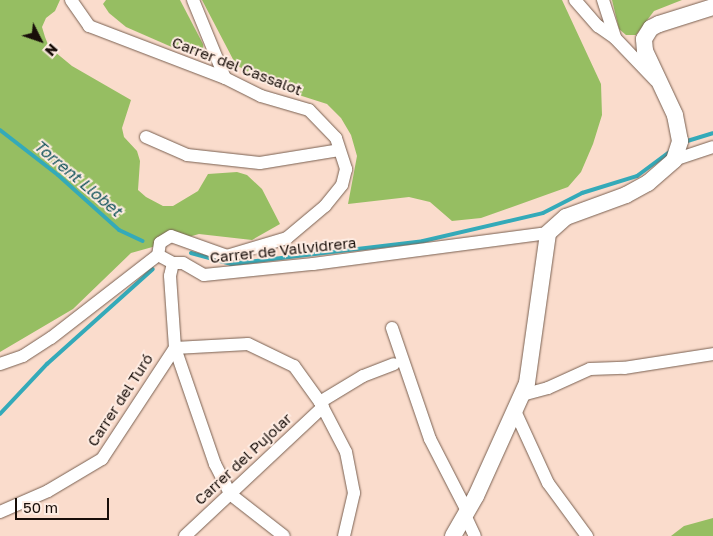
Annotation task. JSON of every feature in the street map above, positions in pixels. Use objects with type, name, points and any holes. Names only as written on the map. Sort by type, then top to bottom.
[{"type":"street","name":"Carrer del Cassalot","points":[[71,0],[89,26],[226,78],[261,96],[309,110],[336,138],[346,169],[342,185],[325,206],[286,238],[227,256],[171,236],[160,243],[158,255]]},
{"type":"street","points":[[193,0],[226,78]]},
{"type":"street","points":[[575,0],[598,26],[615,38],[662,88]]},
{"type":"street","points":[[603,0],[615,38]]},
{"type":"street","points":[[678,151],[675,115],[645,51],[646,33],[658,24],[713,7]]},
{"type":"street","points":[[146,136],[187,155],[260,163],[339,150]]},
{"type":"street","points":[[453,536],[516,411],[522,395],[532,362],[548,233],[566,217],[626,195],[648,182],[678,151],[713,147]]},
{"type":"street","name":"Carrer de Vallvidrera","points":[[158,255],[173,263],[183,263],[204,274],[212,274],[313,264],[548,233]]},
{"type":"street","points":[[0,364],[23,356],[51,338],[158,255]]},
{"type":"street","points":[[173,263],[170,276],[175,348],[215,464],[230,494],[284,536]]},
{"type":"street","points":[[392,328],[430,439],[466,513],[475,536]]},
{"type":"street","name":"Carrer del Turó","points":[[0,512],[48,491],[102,459],[175,348],[248,344],[294,366],[322,404],[346,452],[354,493],[344,536]]},
{"type":"street","points":[[522,395],[548,388],[590,369],[633,367],[713,354]]},
{"type":"street","name":"Carrer del Pujolar","points":[[185,536],[322,404],[363,376],[394,364]]},
{"type":"street","points":[[516,411],[548,483],[587,536]]},
{"type":"green space","points":[[0,0],[60,0],[55,11],[46,18],[42,27],[49,47],[72,66],[131,100],[122,128],[124,137],[137,151],[140,161],[138,190],[146,197],[163,206],[173,206],[198,191],[208,174],[237,172],[247,175],[262,189],[280,224],[252,240],[199,234],[131,253],[73,309],[0,352]]},
{"type":"green space","points":[[106,0],[180,0],[203,44],[204,54],[174,48],[126,27],[109,13],[103,4]]},
{"type":"green space","points":[[202,0],[562,0],[601,84],[602,115],[593,144],[581,172],[568,187],[481,218],[452,221],[430,202],[409,197],[348,204],[357,156],[351,135],[341,118],[327,104],[280,89],[236,65]]},
{"type":"green space","points":[[612,0],[682,0],[654,11],[636,35],[626,35],[619,29]]},
{"type":"green space","points":[[713,518],[713,536],[671,536],[684,526]]},
{"type":"waterway","name":"Torrent Llobet","points":[[0,130],[58,175],[119,230],[143,241]]},
{"type":"waterway","points":[[684,142],[713,133]]},
{"type":"waterway","points":[[191,253],[231,264],[423,241],[543,213],[582,193],[637,176],[672,150]]},
{"type":"waterway","points":[[0,414],[47,364],[153,269]]}]
